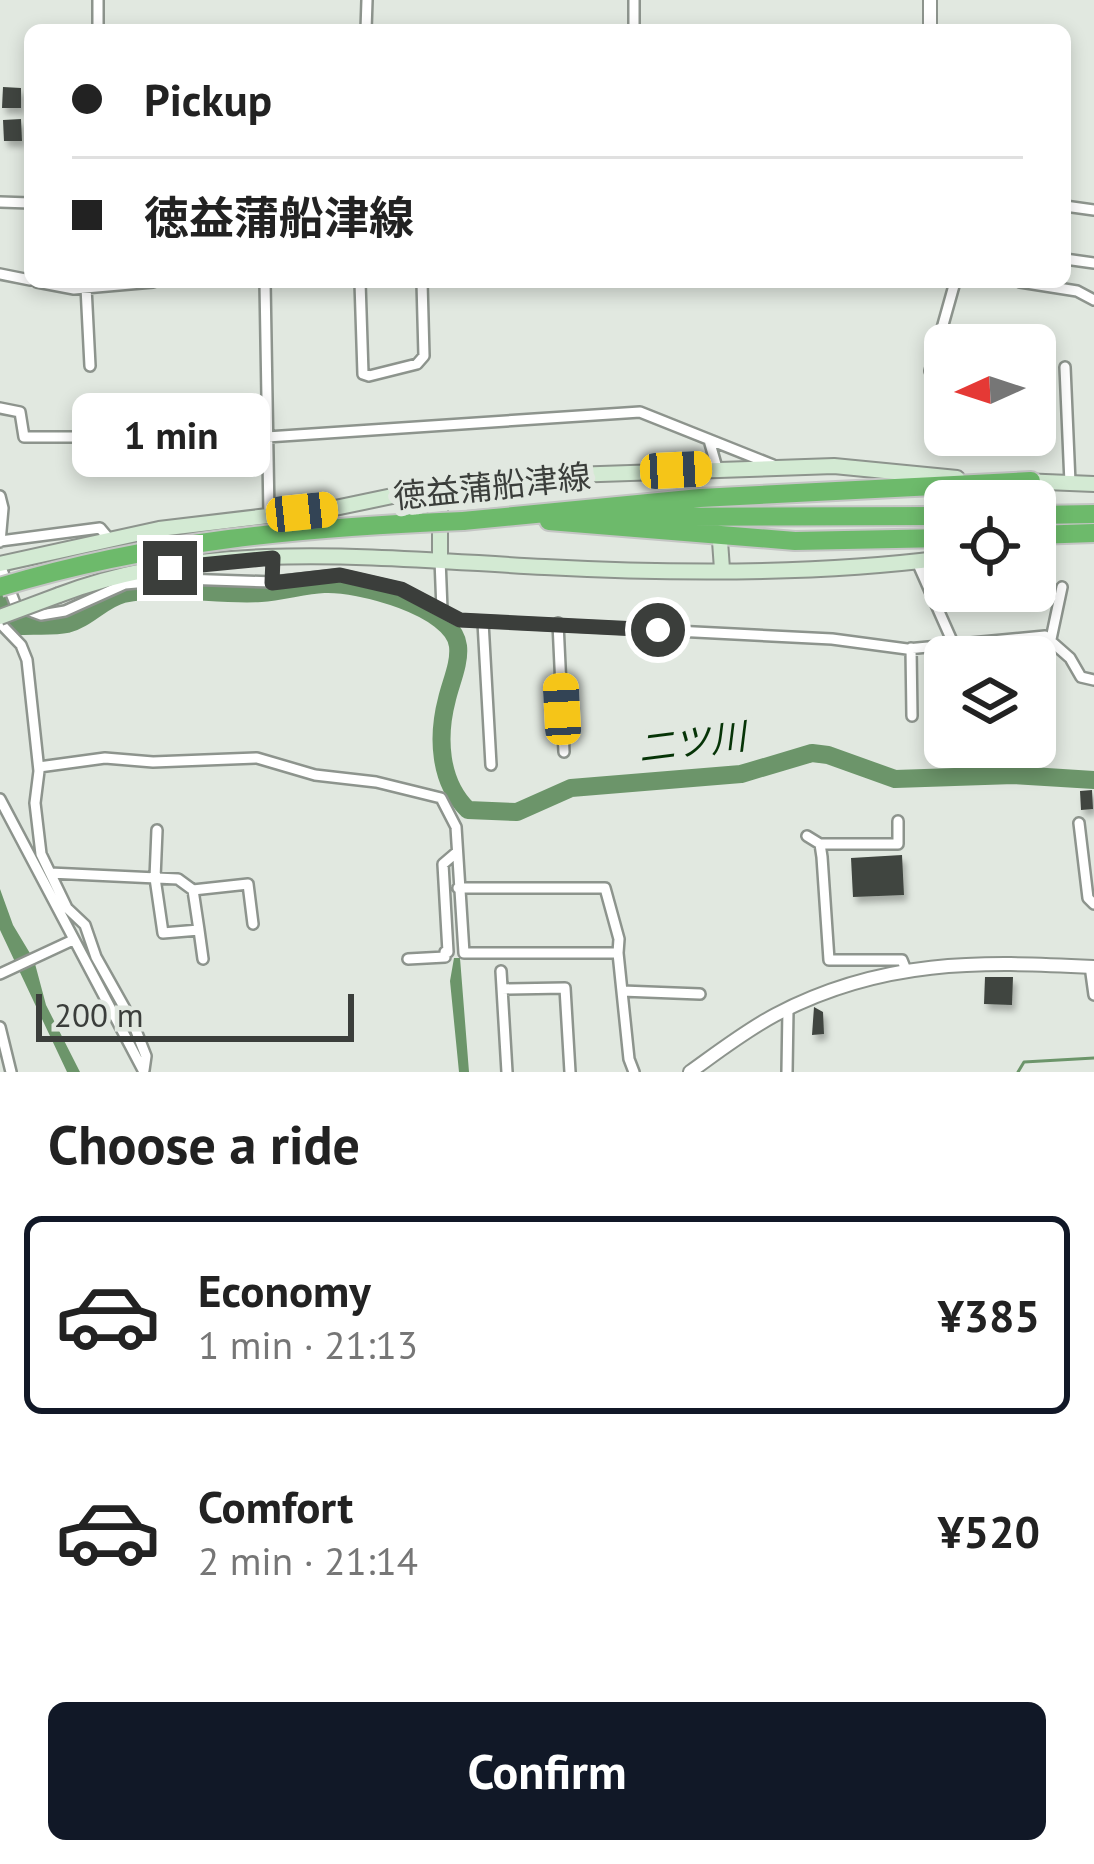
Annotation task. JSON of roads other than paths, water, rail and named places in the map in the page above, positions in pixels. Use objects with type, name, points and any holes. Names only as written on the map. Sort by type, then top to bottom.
[{"type":"highway","points":[[499,517],[700,498],[924,486]]},
{"type":"highway","points":[[1056,515],[1094,514]]},
{"type":"highway","points":[[0,584],[116,549],[311,522],[924,516]]},
{"type":"highway","points":[[499,517],[795,541],[924,538]]},
{"type":"highway","points":[[1056,535],[1094,534]]},
{"type":"main road","name":"徳益蒲船津線","points":[[0,564],[159,529],[335,508],[440,486],[597,473],[834,466],[1018,480]]},
{"type":"main road","points":[[717,468],[718,488]]},
{"type":"main road","name":"徳益蒲船津線","points":[[1056,482],[1094,484]]},
{"type":"main road","points":[[440,486],[440,559]]},
{"type":"main road","points":[[268,515],[273,558]]},
{"type":"main road","points":[[1056,541],[1094,534]]},
{"type":"main road","points":[[720,541],[722,569]]},
{"type":"main road","name":"徳益蒲船津線","points":[[0,620],[127,573],[273,558],[722,569],[860,569],[924,561]]},
{"type":"street","points":[[86,288],[90,366]]},
{"type":"street","points":[[265,288],[268,515]]},
{"type":"street","points":[[360,288],[363,374],[369,376],[417,364],[424,356],[422,288]]},
{"type":"street","points":[[943,324],[953,288]]},
{"type":"street","points":[[1058,288],[1094,300]]},
{"type":"street","points":[[1065,367],[1070,483]]},
{"type":"street","points":[[0,408],[20,412],[24,437],[267,436],[640,412],[778,467]]},
{"type":"street","points":[[709,440],[717,468]]},
{"type":"street","points":[[0,496],[0,541],[100,528],[110,540]]},
{"type":"street","points":[[272,583],[273,558]]},
{"type":"street","points":[[440,559],[442,610]]},
{"type":"street","points":[[917,562],[950,636]]},
{"type":"street","points":[[0,564],[16,606],[41,615],[65,611],[125,584],[182,580],[272,583],[340,575],[401,589],[460,620],[924,646]]},
{"type":"street","points":[[1052,636],[1062,587]]},
{"type":"street","points":[[0,620],[6,638],[21,645],[27,661],[39,767],[35,803],[41,854],[67,908],[85,925],[96,957],[133,1023],[146,1056],[144,1071]]},
{"type":"street","points":[[483,622],[490,764]]},
{"type":"street","points":[[558,623],[564,752]]},
{"type":"street","points":[[1056,644],[1081,677],[1094,680]]},
{"type":"street","points":[[911,648],[912,716]]},
{"type":"street","points":[[39,767],[105,758],[153,762],[256,758],[315,776],[376,782],[441,798],[456,827],[464,953],[618,953]]},
{"type":"street","points":[[0,799],[70,942],[144,1071]]},
{"type":"street","points":[[807,836],[820,844],[898,844],[898,821]]},
{"type":"street","points":[[1079,823],[1088,898],[1094,904]]},
{"type":"street","points":[[157,830],[155,878],[163,933],[199,930]]},
{"type":"street","points":[[820,844],[829,960],[902,960],[906,970]]},
{"type":"street","points":[[408,959],[445,957],[448,952],[443,864],[457,852]]},
{"type":"street","points":[[50,872],[178,879],[193,890],[248,884],[253,924]]},
{"type":"street","points":[[458,888],[605,888],[619,939],[628,1058],[634,1072]]},
{"type":"street","points":[[193,890],[203,959]]},
{"type":"street","points":[[0,974],[70,942]]},
{"type":"street","points":[[690,1072],[788,1009],[846,984],[906,970],[970,963],[1092,967],[1094,995]]},
{"type":"street","points":[[500,971],[507,1072]]},
{"type":"street","points":[[502,989],[565,988],[570,1072]]},
{"type":"street","points":[[622,991],[700,994]]},
{"type":"street","points":[[787,1072],[788,1009]]},
{"type":"street","points":[[0,1027],[11,1072]]},
{"type":"waterway","name":"二ツ川","points":[[0,601],[21,626],[67,624],[116,597],[157,590],[261,593],[339,584],[380,592],[423,609],[452,632],[458,646],[442,743],[451,786],[468,810],[517,812],[571,788],[741,774],[812,753],[895,779],[1014,775],[1094,780]]},
{"type":"waterway","points":[[1018,1072],[1024,1062],[1094,1058]]}]
